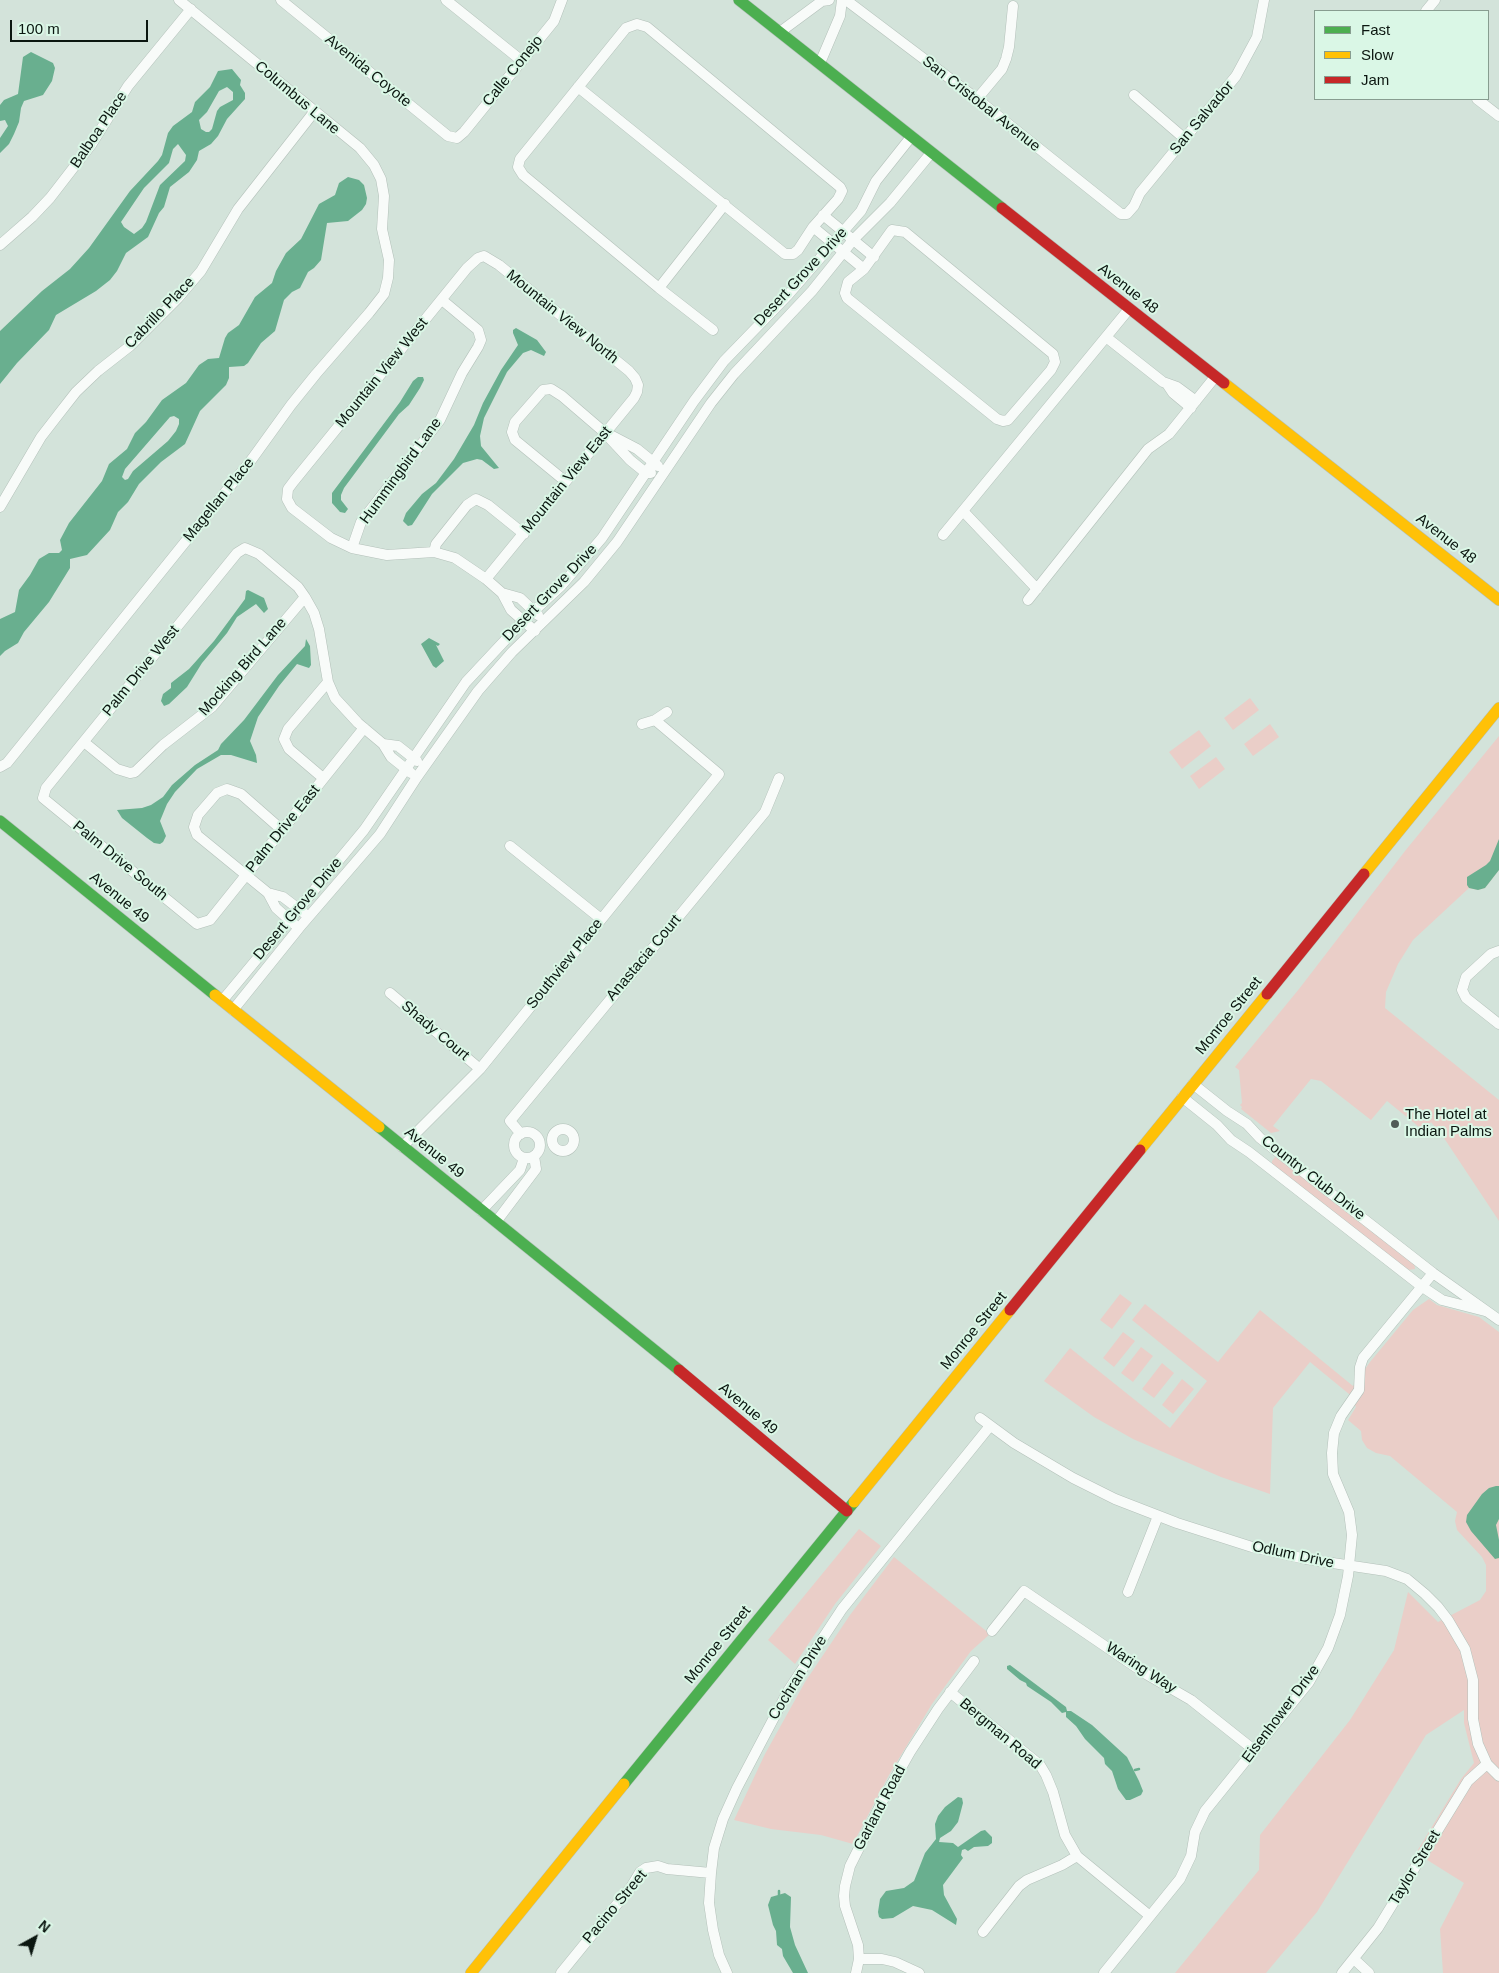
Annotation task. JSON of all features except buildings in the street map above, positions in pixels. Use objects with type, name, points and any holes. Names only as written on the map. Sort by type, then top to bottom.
[{"type":"main road","name":"Avenue 48","points":[[739,0],[1499,600]]},
{"type":"main road","name":"Monroe Street","points":[[471,1973],[1499,708]]},
{"type":"main road","name":"Avenue 49","points":[[0,821],[642,1339],[847,1511]]},
{"type":"street","name":"Columbus Lane","points":[[179,0],[360,148],[374,165],[382,179],[384,196],[382,213]]},
{"type":"street","name":"Avenida Coyote","points":[[281,0],[448,136],[457,138]]},
{"type":"street","points":[[446,0],[522,61]]},
{"type":"street","name":"Calle Conejo","points":[[457,138],[464,132],[554,21],[562,0]]},
{"type":"street","points":[[780,32],[822,2],[828,0]]},
{"type":"street","points":[[820,63],[840,16],[842,0]]},
{"type":"street","name":"San Cristobal Avenue","points":[[846,0],[977,99],[1115,210]]},
{"type":"street","name":"San Salvador","points":[[1115,210],[1122,214],[1127,214],[1134,206],[1140,193],[1236,76],[1257,37],[1264,0]]},
{"type":"street","points":[[1427,10],[1435,0]]},
{"type":"street","points":[[977,99],[1002,69],[1006,59],[1010,47],[1012,6]]},
{"type":"street","name":"Balboa Place","points":[[0,245],[32,217],[50,198],[91,144],[128,86],[191,9]]},
{"type":"street","points":[[578,87],[725,204],[778,250],[786,254],[795,252],[813,226],[841,195],[842,191],[836,182],[647,27],[636,24],[626,28],[578,87],[520,159],[518,167],[523,175],[659,288],[713,330]]},
{"type":"street","points":[[1134,95],[1185,139]]},
{"type":"street","points":[[1478,100],[1499,116]]},
{"type":"street","name":"Cabrillo Place","points":[[0,507],[41,437],[76,392],[98,371],[130,346],[178,298],[200,270],[238,209],[314,112]]},
{"type":"street","name":"Desert Grove Drive","points":[[222,1001],[364,830],[466,682],[523,621],[560,586],[602,538],[694,401],[724,361],[834,244],[862,211],[876,181],[911,137]]},
{"type":"street","name":"Desert Grove Drive","points":[[233,1010],[308,917],[380,834],[416,777],[478,692],[512,652],[584,582],[617,542],[711,403],[734,374],[812,291],[853,240],[890,203],[931,153]]},
{"type":"street","points":[[659,288],[725,204]]},
{"type":"street","points":[[862,211],[873,220]]},
{"type":"street","name":"Magellan Place","points":[[0,767],[7,763],[252,459],[291,405],[384,294],[389,260],[382,229],[382,213]]},
{"type":"street","points":[[823,215],[874,257]]},
{"type":"street","points":[[813,226],[864,268]]},
{"type":"street","points":[[896,230],[905,232],[1050,349],[1054,354],[1055,362],[1011,418],[1003,421],[997,419],[848,298],[845,293],[848,282],[874,257],[888,233],[896,230]]},
{"type":"street","name":"Mountain View West","points":[[352,548],[331,538],[292,508],[286,499],[288,489],[472,263],[484,256],[488,257]]},
{"type":"street","name":"Mountain View North","points":[[488,257],[635,378]]},
{"type":"street","name":"Hummingbird Lane","points":[[352,548],[361,522],[440,420],[462,372],[481,340],[478,330],[442,300]]},
{"type":"street","points":[[943,535],[1129,309]]},
{"type":"street","points":[[1106,338],[1167,384],[1173,393],[1193,405]]},
{"type":"street","points":[[1028,600],[1148,449],[1168,434],[1215,377]]},
{"type":"street","name":"Mountain View East","points":[[486,578],[524,534],[637,392],[638,386],[635,378]]},
{"type":"street","points":[[566,481],[515,440],[512,432],[515,422],[542,390],[551,389],[562,396],[604,432],[646,474],[665,473]]},
{"type":"street","points":[[604,432],[637,449],[665,473]]},
{"type":"street","points":[[434,552],[436,544],[466,505],[476,499],[488,505],[524,534]]},
{"type":"street","points":[[963,511],[1037,589]]},
{"type":"street","name":"Palm Drive West","points":[[43,798],[46,788],[237,553],[245,548],[259,554],[298,587],[306,597]]},
{"type":"street","points":[[352,548],[387,555],[434,552],[455,558],[486,578],[502,593],[511,610],[535,631]]},
{"type":"street","points":[[502,593],[520,598],[545,621]]},
{"type":"street","points":[[306,597],[319,628],[328,682],[343,708],[383,744],[392,757],[416,777]]},
{"type":"street","name":"Mocking Bird Lane","points":[[84,742],[117,769],[130,773],[135,772],[163,745],[212,707],[306,597]]},
{"type":"street","points":[[323,778],[289,749],[284,739],[288,729],[328,682]]},
{"type":"street","points":[[642,724],[655,720],[667,712]]},
{"type":"street","name":"Southview Place","points":[[402,1147],[480,1069],[720,774],[655,720]]},
{"type":"street","name":"Palm Drive East","points":[[197,924],[210,920],[364,728]]},
{"type":"street","points":[[383,744],[398,746],[424,766]]},
{"type":"street","name":"Anastacia Court","points":[[529,1157],[516,1152],[514,1142],[521,1134],[510,1121],[765,812],[779,778]]},
{"type":"street","points":[[282,830],[241,794],[233,790],[222,790],[217,793],[198,815],[194,827],[197,835],[268,893],[276,908],[299,928]]},
{"type":"street","name":"Palm Drive South","points":[[43,798],[197,924]]},
{"type":"street","points":[[510,846],[602,919]]},
{"type":"street","points":[[268,893],[283,897],[308,917]]},
{"type":"street","points":[[1499,951],[1491,954],[1466,977],[1462,990],[1466,998],[1499,1024]]},
{"type":"street","name":"Shady Court","points":[[390,993],[480,1069]]},
{"type":"street","name":"Country Club Drive","points":[[1193,1084],[1247,1124],[1260,1138],[1433,1273],[1499,1320]]},
{"type":"street","name":"Country Club Drive","points":[[1182,1098],[1217,1125],[1231,1140],[1421,1286],[1442,1300],[1490,1312]]},
{"type":"street","points":[[481,1211],[520,1170],[529,1157],[540,1148],[540,1143],[535,1135],[530,1133],[521,1134]]},
{"type":"street","points":[[540,1143],[552,1142]]},
{"type":"street","points":[[496,1222],[536,1169],[529,1157]]},
{"type":"street","name":"Eisenhower Drive","points":[[1104,1973],[1186,1869],[1191,1856],[1195,1832],[1205,1811],[1309,1682],[1328,1648],[1340,1615],[1349,1566],[1352,1523],[1333,1474],[1332,1453],[1334,1433],[1342,1416],[1359,1390],[1360,1367],[1363,1358],[1433,1273]]},
{"type":"street","name":"Odlum Drive","points":[[980,1418],[1030,1453],[1072,1478],[1158,1516],[1252,1547],[1349,1566],[1386,1571],[1406,1579],[1425,1594],[1448,1620],[1465,1649],[1473,1680],[1475,1728],[1478,1744],[1487,1764],[1499,1776]]},
{"type":"street","name":"Cochran Drive","points":[[727,1973],[719,1955],[713,1930],[710,1903],[711,1873],[719,1834],[737,1788],[770,1722],[801,1669],[859,1588],[990,1426]]},
{"type":"street","points":[[1128,1592],[1158,1516]]},
{"type":"street","name":"Waring Way","points":[[992,1631],[1024,1591],[1146,1674],[1191,1700],[1254,1750]]},
{"type":"street","name":"Garland Road","points":[[856,1973],[859,1958],[855,1933],[845,1906],[845,1886],[850,1866],[888,1790],[910,1752],[950,1692],[974,1661]]},
{"type":"street","name":"Bergman Road","points":[[950,1692],[1040,1765],[1053,1792],[1065,1835],[1077,1856],[1150,1916]]},
{"type":"street","name":"Taylor Street","points":[[1342,1973],[1378,1928],[1468,1781],[1487,1764]]},
{"type":"street","points":[[983,1932],[1019,1886],[1026,1880],[1062,1865],[1077,1856]]},
{"type":"street","name":"Pacino Street","points":[[561,1973],[631,1887],[640,1872],[646,1868],[658,1866],[667,1869],[711,1873]]},
{"type":"street","points":[[859,1958],[896,1962],[919,1973]]},
{"type":"street","points":[[1354,1959],[1369,1973]]},
{"type":"shaded area","points":[[31,52],[53,63],[55,68],[52,81],[43,95],[24,101],[14,134],[9,144],[0,153],[0,138],[8,126],[5,120],[0,121],[0,105],[4,100],[18,94],[23,57]]},
{"type":"shaded area","points":[[232,69],[241,80],[240,85],[245,93],[245,99],[227,119],[218,136],[211,144],[199,151],[197,160],[189,172],[170,187],[164,207],[159,213],[148,237],[126,253],[110,280],[96,291],[56,315],[49,330],[17,363],[0,384],[0,331],[42,291],[70,269],[89,248],[130,191],[158,161],[162,155],[168,133],[173,126],[192,112],[195,102],[210,87],[218,71]],"holes":[[[227,87],[233,92],[233,100],[220,107],[212,129],[206,132],[201,129],[199,120],[207,112],[219,91]],[[178,144],[186,155],[185,161],[160,185],[146,222],[134,234],[124,227],[121,222],[144,188],[169,163],[173,149]]]},
{"type":"shaded area","points":[[348,177],[359,180],[364,185],[367,198],[362,210],[348,221],[327,223],[321,260],[308,272],[300,288],[292,292],[284,300],[275,331],[261,343],[248,363],[244,366],[229,367],[229,378],[226,385],[200,411],[185,444],[161,462],[139,484],[128,502],[118,512],[110,530],[87,555],[70,559],[70,568],[49,602],[24,632],[18,643],[0,656],[0,619],[15,612],[19,590],[39,559],[49,553],[59,553],[62,550],[60,540],[69,523],[102,481],[109,464],[127,449],[135,433],[146,422],[162,400],[186,383],[199,365],[208,359],[219,358],[228,333],[239,325],[255,297],[272,283],[286,253],[301,239],[319,204],[335,195],[339,183]],"holes":[[[174,416],[179,419],[176,431],[168,441],[125,480],[122,477],[125,469],[170,417]]]},
{"type":"shaded area","points":[[516,328],[537,340],[546,352],[544,356],[531,350],[523,353],[507,372],[484,418],[480,436],[481,446],[499,468],[494,469],[482,460],[477,459],[463,463],[432,494],[412,525],[408,526],[403,521],[406,513],[422,494],[436,483],[454,459],[474,425],[483,403],[501,370],[518,345],[513,333],[513,330]]},
{"type":"shaded area","points":[[418,377],[423,377],[424,380],[409,405],[399,414],[344,488],[341,500],[348,509],[345,513],[340,512],[332,503],[332,493],[400,402],[413,381]]},
{"type":"shaded area","points":[[248,590],[264,598],[268,609],[264,613],[256,604],[237,617],[227,633],[202,663],[187,687],[169,704],[164,706],[161,701],[163,694],[171,688],[171,683],[189,669],[214,641],[245,599],[246,591]]},
{"type":"shaded area","points":[[429,638],[440,644],[436,645],[444,661],[436,668],[421,644]]},
{"type":"shaded area","points":[[306,639],[310,646],[311,665],[309,668],[297,664],[258,717],[250,741],[257,763],[231,755],[221,755],[197,769],[175,792],[167,804],[160,821],[166,836],[160,844],[154,843],[122,818],[117,810],[142,808],[151,805],[163,797],[172,785],[195,765],[218,750],[221,744],[244,720],[278,675],[305,646]]},
{"type":"shaded area","points":[[1250,698],[1259,710],[1233,730],[1224,718]]},
{"type":"shaded area","points":[[1270,724],[1279,737],[1253,756],[1244,744]]},
{"type":"shaded area","points":[[1199,730],[1211,746],[1182,769],[1169,752]]},
{"type":"shaded area","points":[[1499,736],[1499,870],[1485,888],[1478,890],[1469,888],[1413,940],[1398,964],[1386,992],[1385,1008],[1499,1100],[1499,1221],[1444,1138],[1431,1122],[1424,1131],[1387,1101],[1371,1120],[1321,1081],[1311,1079],[1273,1126],[1280,1131],[1271,1133],[1241,1109],[1239,1070],[1235,1067],[1299,989],[1405,851]]},
{"type":"shaded area","points":[[1216,757],[1225,769],[1199,789],[1190,776]]},
{"type":"shaded area","points":[[1499,839],[1499,870],[1485,888],[1478,890],[1469,888],[1467,877],[1490,861]]},
{"type":"shaded area","points":[[1276,1156],[1414,1262],[1415,1269],[1408,1270],[1272,1164]]},
{"type":"shaded area","points":[[1120,1294],[1132,1303],[1112,1329],[1100,1320]]},
{"type":"shaded area","points":[[1429,1299],[1437,1305],[1479,1317],[1499,1332],[1499,1973],[1443,1973],[1440,1929],[1464,1883],[1416,1853],[1461,1779],[1474,1763],[1464,1723],[1464,1710],[1426,1735],[1317,1912],[1266,1973],[1175,1973],[1259,1870],[1260,1835],[1350,1720],[1394,1650],[1408,1592],[1438,1622],[1480,1600],[1486,1591],[1486,1565],[1482,1557],[1457,1530],[1455,1521],[1457,1512],[1390,1456],[1376,1453],[1367,1448],[1362,1440],[1361,1431],[1348,1420],[1356,1407],[1349,1394],[1310,1362],[1273,1408],[1270,1494],[1221,1477],[1133,1439],[1094,1417],[1044,1381],[1070,1348],[1170,1428],[1207,1381],[1132,1320],[1145,1304],[1218,1362],[1260,1310],[1353,1386],[1370,1362],[1413,1310]]},
{"type":"shaded area","points":[[1123,1332],[1135,1341],[1114,1367],[1103,1358]]},
{"type":"shaded area","points":[[1141,1347],[1153,1356],[1133,1382],[1121,1373]]},
{"type":"shaded area","points":[[1162,1363],[1174,1373],[1154,1398],[1142,1389]]},
{"type":"shaded area","points":[[1182,1379],[1194,1389],[1173,1414],[1162,1405]]},
{"type":"shaded area","points":[[1499,1486],[1499,1519],[1496,1525],[1499,1540],[1499,1558],[1495,1559],[1471,1531],[1466,1522],[1467,1515],[1482,1494],[1489,1488]]},
{"type":"shaded area","points":[[859,1529],[881,1546],[835,1604],[795,1664],[768,1640]]},
{"type":"shaded area","points":[[894,1557],[990,1634],[971,1651],[932,1704],[889,1775],[853,1844],[821,1835],[771,1829],[734,1820],[765,1754],[805,1682],[850,1615]]},
{"type":"shaded area","points":[[1010,1665],[1066,1707],[1067,1711],[1071,1711],[1092,1725],[1127,1757],[1143,1791],[1141,1795],[1126,1800],[1118,1789],[1112,1771],[1105,1764],[1104,1758],[1066,1717],[1066,1712],[1062,1713],[1051,1702],[1027,1686],[1026,1683],[1007,1669],[1007,1666]]},
{"type":"shaded area","points":[[958,1797],[962,1798],[963,1803],[958,1822],[951,1831],[940,1838],[939,1842],[953,1843],[958,1847],[985,1830],[992,1837],[992,1843],[988,1846],[974,1847],[968,1851],[962,1850],[961,1855],[963,1858],[943,1885],[944,1895],[957,1919],[956,1925],[932,1910],[913,1906],[893,1918],[882,1919],[879,1917],[878,1912],[880,1899],[886,1891],[904,1888],[914,1881],[925,1853],[936,1839],[935,1824],[938,1816],[945,1807]]},
{"type":"shaded area","points":[[785,1893],[791,1897],[790,1927],[795,1945],[808,1973],[793,1973],[783,1956],[782,1949],[777,1945],[776,1931],[768,1905],[771,1897]]},
{"type":"waterway","points":[[1135,1770],[1139,1769]]},
{"type":"traffic: fast","points":[[739,0],[1002,208]]},
{"type":"traffic: fast","points":[[0,821],[215,995]]},
{"type":"traffic: fast","points":[[379,1127],[679,1370]]},
{"type":"traffic: fast","points":[[624,1784],[854,1502]]},
{"type":"traffic: slow","points":[[1224,383],[1499,600]]},
{"type":"traffic: slow","points":[[1364,874],[1499,708]]},
{"type":"traffic: slow","points":[[1140,1150],[1267,994]]},
{"type":"traffic: slow","points":[[215,995],[379,1127]]},
{"type":"traffic: slow","points":[[854,1502],[1010,1310]]},
{"type":"traffic: slow","points":[[471,1973],[624,1784]]},
{"type":"traffic: jam","points":[[1002,208],[1224,383]]},
{"type":"traffic: jam","points":[[1267,994],[1364,874]]},
{"type":"traffic: jam","points":[[1010,1310],[1140,1150]]},
{"type":"traffic: jam","points":[[679,1370],[847,1511]]},
{"type":"place","name":"The Hotel at Indian Palms","points":[[1395,1124]]}]
